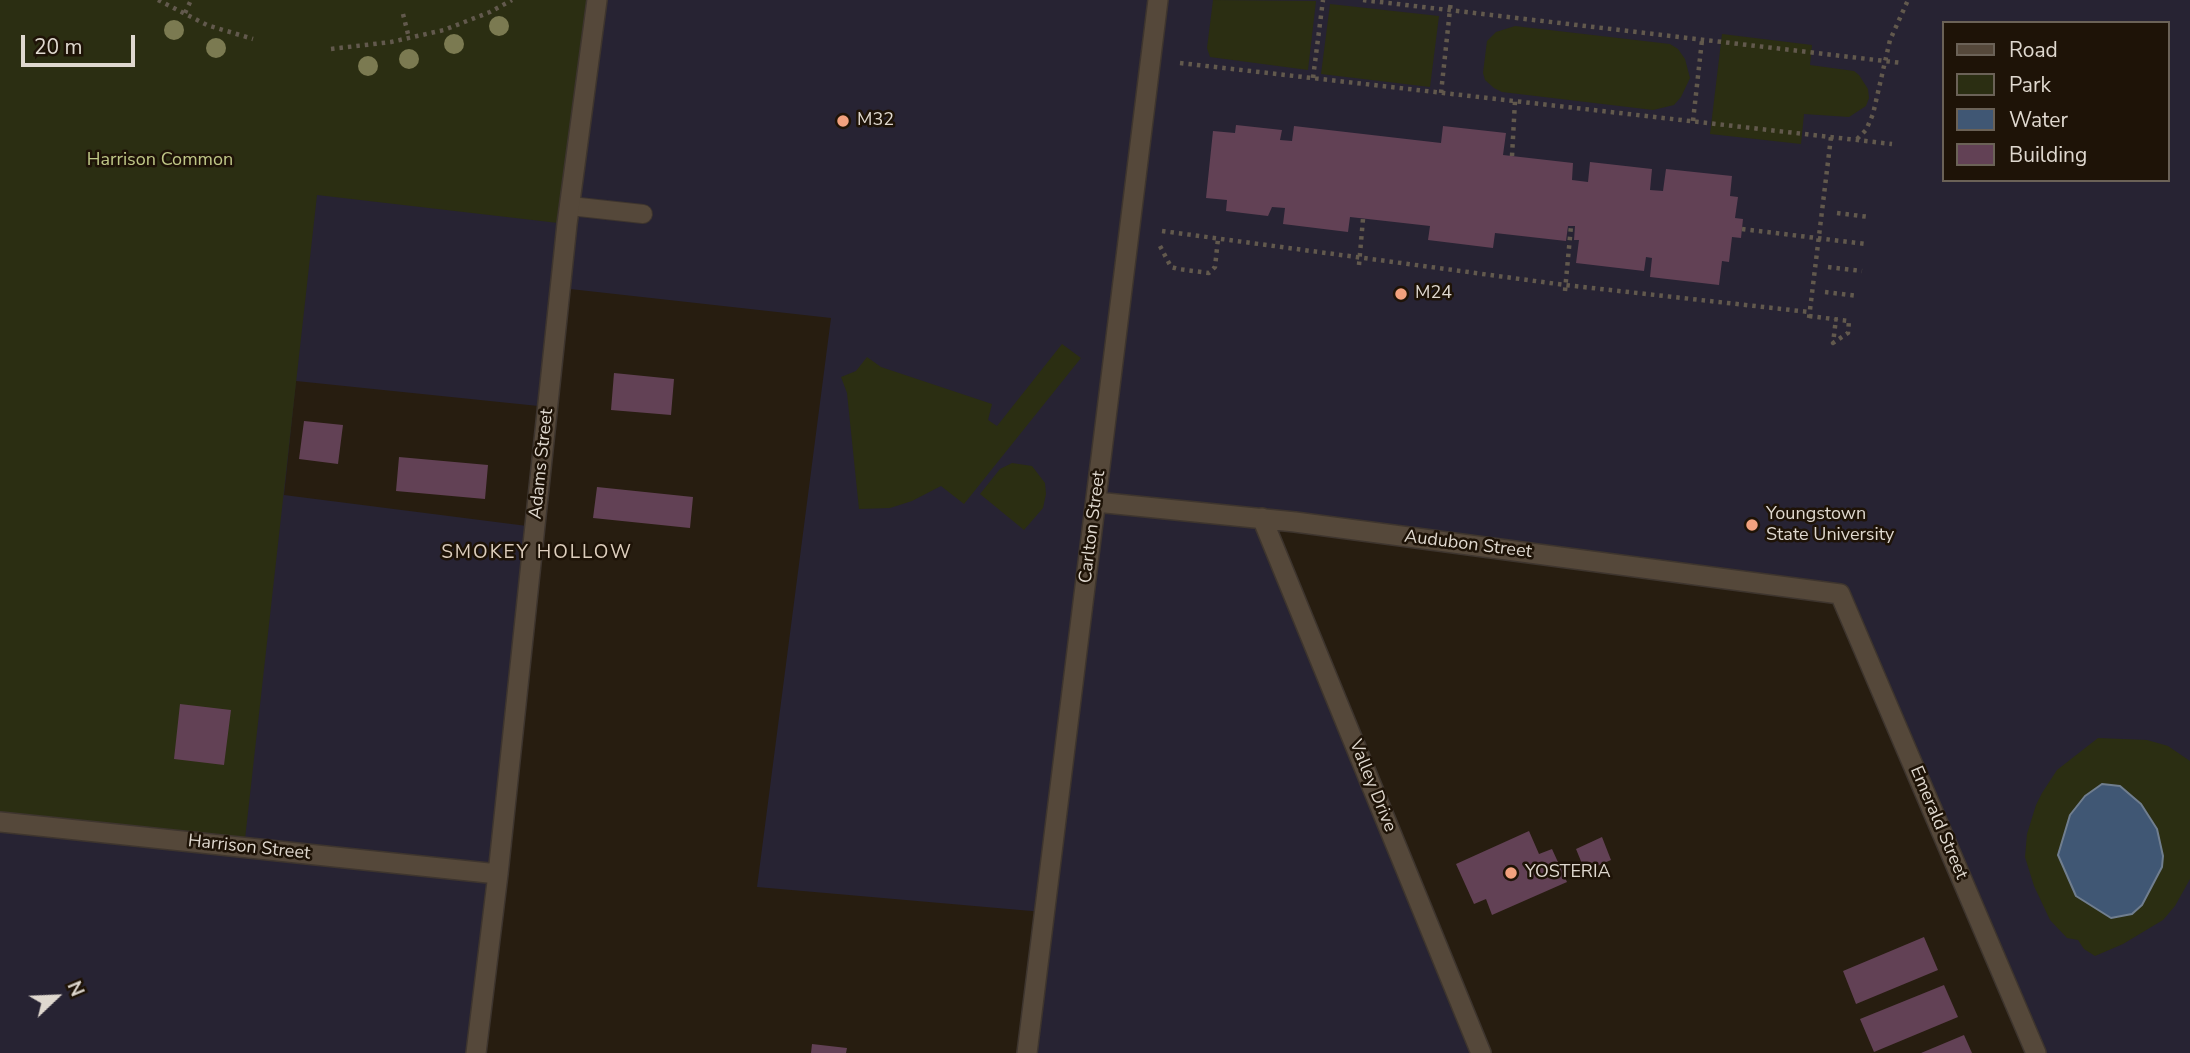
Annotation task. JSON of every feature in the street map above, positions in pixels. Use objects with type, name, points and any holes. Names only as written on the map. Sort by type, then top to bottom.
[{"type":"street","name":"Adams Street","points":[[476,1053],[498,874],[570,206],[597,0]]},
{"type":"street","name":"Carlton Street","points":[[1027,1053],[1158,0]]},
{"type":"street","name":"Audubon Street","points":[[1096,502],[1262,518],[1840,594]]},
{"type":"street","name":"Valley Drive","points":[[1262,518],[1481,1053]]},
{"type":"street","name":"Emerald Street","points":[[1840,594],[2036,1053]]},
{"type":"street","name":"Harrison Street","points":[[0,822],[498,874]]},
{"type":"lane","points":[[570,206],[643,214]]},
{"type":"path","points":[[158,0],[207,25],[253,39]]},
{"type":"path","points":[[185,13],[191,0]]},
{"type":"path","points":[[331,49],[444,30],[512,0]]},
{"type":"path","points":[[1313,78],[1323,0]]},
{"type":"path","points":[[1363,0],[1902,64]]},
{"type":"path","points":[[1441,93],[1451,0]]},
{"type":"path","points":[[1857,139],[1866,130],[1873,114],[1890,40],[1908,0]]},
{"type":"path","points":[[403,14],[409,38]]},
{"type":"path","points":[[1693,121],[1702,40]]},
{"type":"path","points":[[1151,60],[1892,144]]},
{"type":"path","points":[[1512,156],[1515,101]]},
{"type":"path","points":[[1809,315],[1831,136]]},
{"type":"path","points":[[1837,213],[1869,217]]},
{"type":"path","points":[[1359,265],[1363,219]]},
{"type":"path","points":[[1565,288],[1572,226]]},
{"type":"path","points":[[1742,229],[1866,244]]},
{"type":"path","points":[[1161,231],[1565,288],[1809,315],[1836,319],[1849,321],[1848,333],[1833,343],[1836,319]]},
{"type":"path","points":[[1160,246],[1171,267],[1209,272],[1215,267],[1218,239]]},
{"type":"path","points":[[1828,267],[1862,271]]},
{"type":"path","points":[[1825,292],[1858,296]]},
{"type":"shaded area","name":"Youngstown State University","points":[[0,0],[2190,0],[2190,1053],[2036,1053],[1840,594],[1263,518],[1481,1053],[1026,1053],[1043,912],[757,887],[831,318],[561,288],[548,407],[296,381],[284,495],[535,527],[473,1053],[0,1053]]},
{"type":"green space","name":"Harrison Common","points":[[0,0],[597,0],[567,224],[317,195],[244,848],[0,822]]},
{"type":"green space","points":[[1213,0],[1316,1],[1308,70],[1210,57],[1207,48]]},
{"type":"green space","points":[[1330,4],[1439,16],[1430,87],[1321,74]]},
{"type":"green space","points":[[1515,26],[1670,44],[1678,49],[1685,59],[1690,78],[1674,105],[1653,110],[1502,92],[1485,80],[1483,73],[1487,41],[1496,32]]},
{"type":"green space","points":[[1722,34],[1812,45],[1810,65],[1854,71],[1859,75],[1868,89],[1866,106],[1849,117],[1804,114],[1801,144],[1710,134]]},
{"type":"green space","points":[[1062,344],[1081,358],[964,504],[941,486],[912,501],[890,508],[859,509],[847,393],[841,377],[856,371],[867,357],[881,367],[992,404],[988,420],[997,426]]},
{"type":"green space","points":[[1012,463],[1032,466],[1045,483],[1043,508],[1024,530],[980,494],[1000,469]]},
{"type":"green space","points":[[2098,738],[2147,740],[2168,746],[2190,761],[2190,879],[2175,906],[2163,920],[2123,944],[2095,956],[2084,949],[2078,940],[2067,938],[2050,920],[2034,886],[2025,857],[2027,834],[2042,793],[2057,770]]},
{"type":"water","points":[[2102,784],[2120,786],[2141,804],[2157,829],[2163,856],[2162,867],[2142,905],[2132,914],[2111,918],[2076,896],[2058,855],[2070,815],[2085,796]]},
{"type":"building","points":[[1236,125],[1282,130],[1280,140],[1292,141],[1294,126],[1441,143],[1443,126],[1506,133],[1503,155],[1573,163],[1572,180],[1588,182],[1590,162],[1652,169],[1650,190],[1663,191],[1666,169],[1732,176],[1730,196],[1738,197],[1735,218],[1743,219],[1741,238],[1732,237],[1729,262],[1722,261],[1719,285],[1650,277],[1652,258],[1646,257],[1644,271],[1576,263],[1579,240],[1574,240],[1575,226],[1568,226],[1566,241],[1495,233],[1493,248],[1428,240],[1430,226],[1350,217],[1348,232],[1283,224],[1285,208],[1272,207],[1268,216],[1226,211],[1227,200],[1206,198],[1213,131],[1235,133]]},
{"type":"building","points":[[614,373],[674,379],[671,415],[611,410]]},
{"type":"building","points":[[304,421],[343,425],[338,464],[299,459]]},
{"type":"building","points":[[399,457],[488,465],[485,499],[396,491]]},
{"type":"building","points":[[597,487],[693,497],[690,528],[593,518]]},
{"type":"building","points":[[180,704],[231,710],[224,765],[174,759]]},
{"type":"building","name":"YOSTERIA","points":[[1529,831],[1539,854],[1552,849],[1567,882],[1492,915],[1486,899],[1474,904],[1456,864]]},
{"type":"building","points":[[1602,837],[1611,860],[1585,871],[1576,849]]},
{"type":"building","points":[[1924,937],[1938,970],[1856,1004],[1843,971]]},
{"type":"building","points":[[1944,985],[1958,1017],[1874,1052],[1860,1019]]},
{"type":"building","points":[[1964,1035],[1972,1053],[1921,1053]]},
{"type":"building","points":[[812,1044],[847,1048],[846,1053],[811,1053]]},
{"type":"place","name":"M32","points":[[843,121]]},
{"type":"place","name":"M24","points":[[1401,294]]},
{"type":"place","name":"Youngstown State University","points":[[1752,525]]},
{"type":"place","name":"YOSTERIA","points":[[1511,873]]},
{"type":"district","name":"SMOKEY HOLLOW","points":[[537,553]]}]
